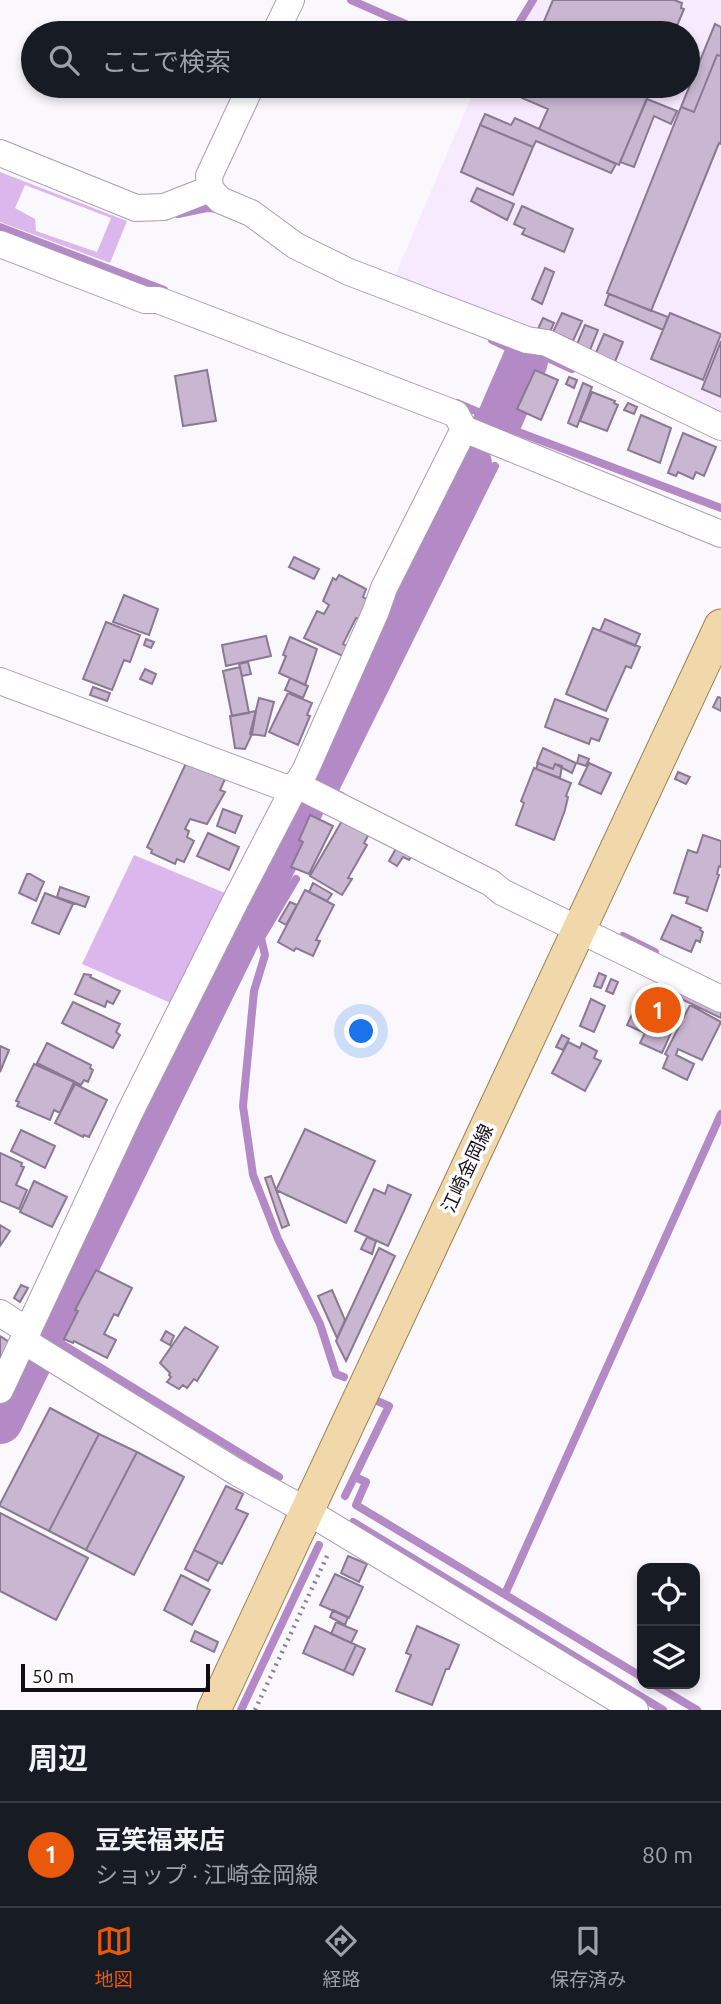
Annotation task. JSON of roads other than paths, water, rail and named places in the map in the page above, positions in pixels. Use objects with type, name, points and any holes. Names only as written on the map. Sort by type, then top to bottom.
[{"type":"main road","name":"江崎金岡線","points":[[214,1710],[721,626]]},
{"type":"street","points":[[281,21],[291,0]]},
{"type":"street","points":[[0,153],[136,208],[164,207],[203,191],[245,98]]},
{"type":"street","points":[[203,191],[251,213],[296,246],[349,272],[527,340],[547,343],[721,427]]},
{"type":"street","points":[[0,244],[145,300],[158,300],[456,414],[464,429],[721,534]]},
{"type":"street","points":[[0,1390],[32,1342],[130,1112],[236,900],[304,789],[305,771],[355,661],[384,588],[464,429]]},
{"type":"street","points":[[0,681],[283,787],[304,789],[491,883],[578,931],[721,999]]},
{"type":"street","points":[[0,1312],[32,1342],[238,1473],[307,1511],[635,1710]]},
{"type":"waterway","points":[[351,0],[399,21]]},
{"type":"waterway","points":[[520,21],[533,0]]},
{"type":"waterway","points":[[178,214],[207,208],[220,209]]},
{"type":"waterway","points":[[0,227],[164,290]]},
{"type":"waterway","points":[[492,340],[517,352],[525,361],[548,358],[572,369]]},
{"type":"waterway","points":[[495,425],[525,361]]},
{"type":"waterway","points":[[457,403],[513,430],[721,508]]},
{"type":"waterway","points":[[0,1421],[469,464]]},
{"type":"waterway","points":[[342,796],[334,792],[495,466]]},
{"type":"waterway","points":[[316,772],[338,783]]},
{"type":"waterway","points":[[296,879],[261,938],[265,955],[254,991],[243,1106],[253,1175],[278,1239],[320,1324],[336,1374],[344,1377]]},
{"type":"waterway","points":[[623,936],[655,952]]},
{"type":"waterway","points":[[505,1594],[721,1114]]},
{"type":"waterway","points":[[39,1330],[279,1477]]},
{"type":"waterway","points":[[345,1496],[389,1406],[377,1401]]},
{"type":"waterway","points":[[355,1477],[366,1482],[356,1505],[637,1674]]},
{"type":"waterway","points":[[353,1522],[663,1710]]},
{"type":"waterway","points":[[241,1710],[319,1545]]},
{"type":"waterway","points":[[661,1689],[697,1710]]},
{"type":"place","name":"豆笑福来店","points":[[658,1010]]}]
